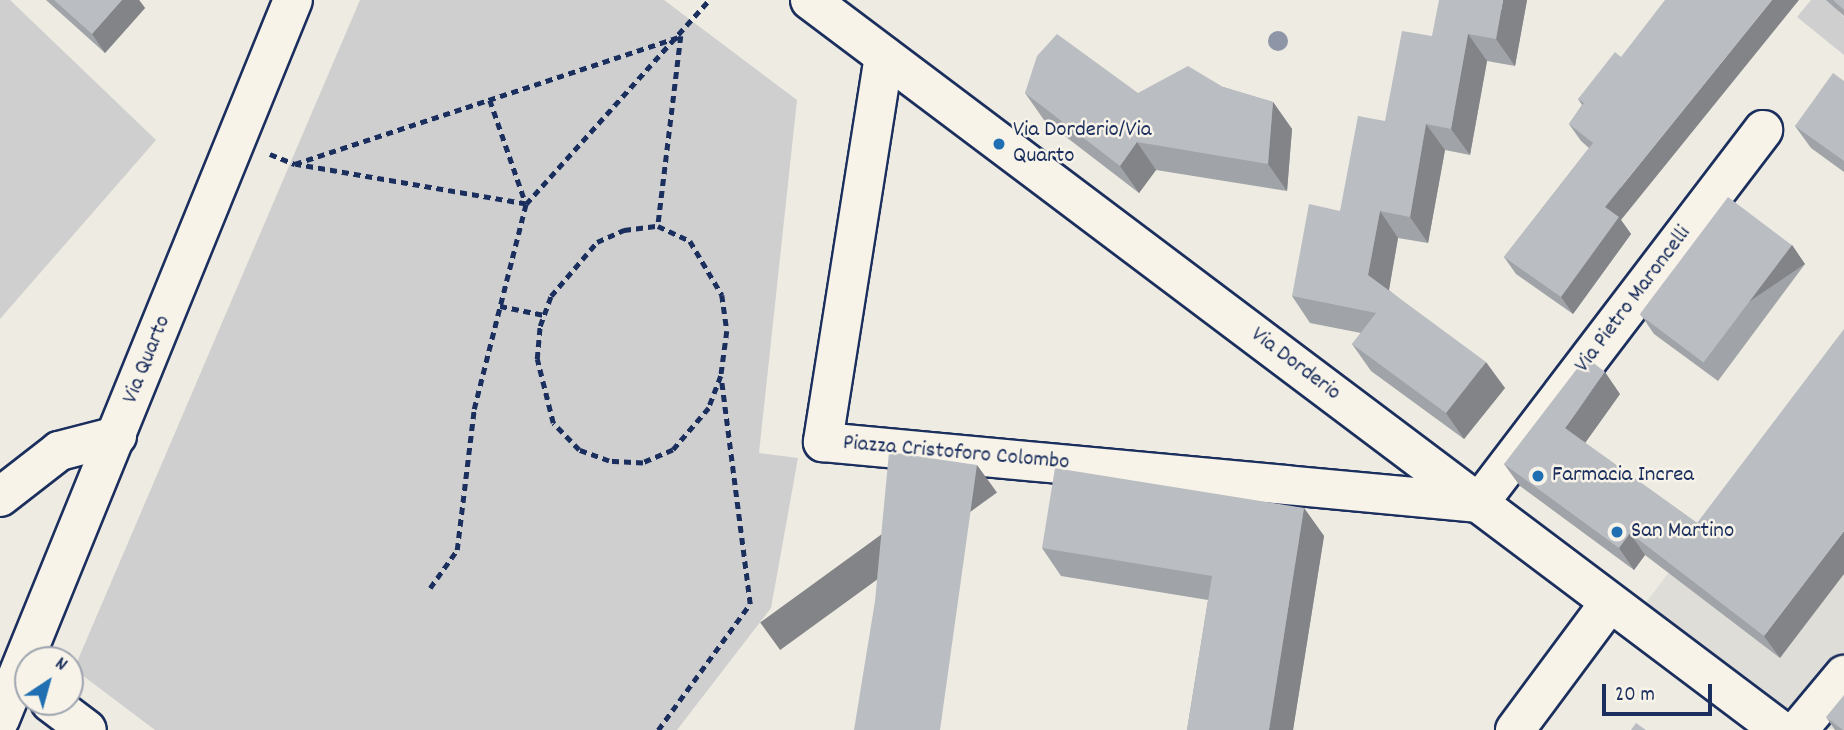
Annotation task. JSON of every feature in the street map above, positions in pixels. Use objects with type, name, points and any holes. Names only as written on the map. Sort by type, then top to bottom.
[{"type":"street","name":"Via Quarto","points":[[29,646],[117,436],[293,0]]},
{"type":"street","name":"Via Dorderio","points":[[810,0],[1780,730]]},
{"type":"street","name":"Piazza Cristoforo Colombo","points":[[884,56],[823,442],[1479,503]]},
{"type":"street","name":"Via Pietro Maroncelli","points":[[1479,503],[1763,130]]},
{"type":"street","points":[[0,497],[59,451],[117,436]]},
{"type":"street","points":[[1515,730],[1611,602]]},
{"type":"street","points":[[1798,730],[1844,675]]},
{"type":"street","name":"Via Quarto","points":[[0,719],[14,681]]},
{"type":"street","points":[[68,716],[87,730]]},
{"type":"path","points":[[430,588],[457,550],[474,409],[526,204],[681,36],[709,0]]},
{"type":"path","points":[[526,204],[295,164],[681,36]]},
{"type":"path","points":[[658,226],[681,36]]},
{"type":"path","points":[[490,100],[526,204]]},
{"type":"path","points":[[658,226],[690,240],[722,295],[727,331],[721,376],[709,408],[673,450],[643,463],[609,461],[579,450],[553,424],[537,359],[544,316],[551,296],[597,242],[624,230],[658,226]]},
{"type":"path","points":[[500,306],[544,316]]},
{"type":"path","points":[[658,730],[750,604],[721,376]]},
{"type":"shaded area","points":[[0,0],[10,0],[156,140],[0,319]]},
{"type":"shaded area","points":[[360,0],[664,0],[797,100],[759,453],[798,458],[771,608],[677,730],[155,730],[84,677],[84,646]]},
{"type":"shaded area","points":[[1811,0],[1844,0],[1839,12],[1844,17],[1844,55],[1797,17]]},
{"type":"shaded area","points":[[1844,339],[1844,728],[1797,730],[1639,612]]},
{"type":"building","points":[[54,0],[122,0],[92,34]]},
{"type":"building","points":[[1439,0],[1503,0],[1496,39],[1468,34],[1451,129],[1426,124],[1410,217],[1380,211],[1368,275],[1486,362],[1446,413],[1352,344],[1376,313],[1292,296],[1309,204],[1340,211],[1358,116],[1385,121],[1402,31],[1432,36]]},
{"type":"building","points":[[1665,0],[1772,0],[1605,207],[1619,217],[1561,297],[1504,257],[1593,143],[1569,124],[1584,103],[1578,99],[1615,52],[1621,57]]},
{"type":"building","points":[[1833,0],[1844,0],[1844,10]]},
{"type":"building","points":[[1057,34],[1138,93],[1188,66],[1223,87],[1273,102],[1268,164],[1137,142],[1120,166],[1025,93],[1037,56]]},
{"type":"building","points":[[1833,73],[1844,81],[1844,161],[1795,126]]},
{"type":"building","points":[[1728,197],[1792,245],[1703,363],[1640,314]]},
{"type":"building","points":[[1844,329],[1844,531],[1764,636],[1630,533],[1619,548],[1504,464],[1586,357],[1605,372],[1565,428],[1697,523]]},
{"type":"building","points":[[889,452],[977,465],[940,730],[854,730],[875,601]]},
{"type":"building","points":[[1055,468],[1304,508],[1269,730],[1187,730],[1212,576],[1042,548]]},
{"type":"building","points":[[1844,695],[1844,730],[1843,730],[1826,717]]},
{"type":"building","points":[[1636,723],[1646,730],[1631,730]]},
{"type":"place","name":"Via Dorderio/Via Quarto","points":[[999,144]]},
{"type":"place","name":"Farmacia Increa","points":[[1538,476]]},
{"type":"place","name":"San Martino","points":[[1617,532]]}]
